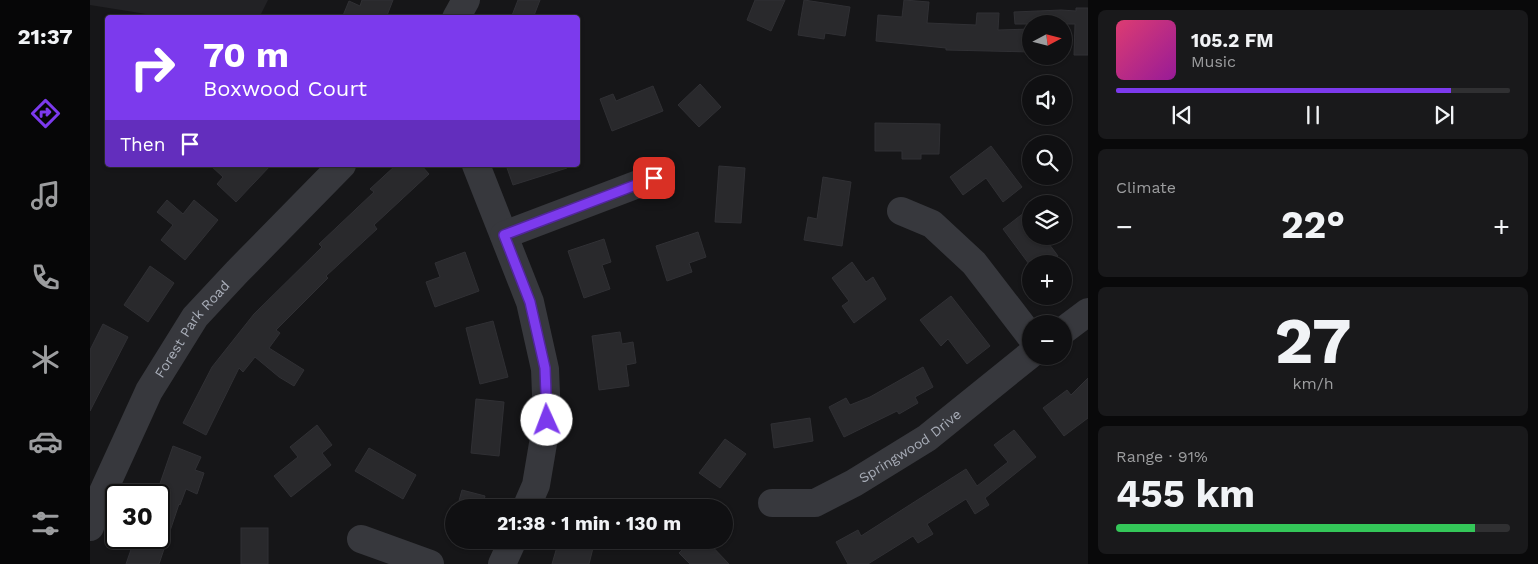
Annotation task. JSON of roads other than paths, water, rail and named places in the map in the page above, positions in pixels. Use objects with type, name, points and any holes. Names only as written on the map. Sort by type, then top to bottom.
[{"type":"street","points":[[458,15],[466,0]]},
{"type":"street","name":"Forest Park Road","points":[[92,512],[149,391],[196,317],[237,272],[340,167]]},
{"type":"street","points":[[477,167],[530,302],[545,368],[547,420],[536,485],[530,499]]},
{"type":"street","points":[[504,235],[654,178]]},
{"type":"street","points":[[901,211],[932,224],[974,263],[1022,324]]},
{"type":"street","points":[[1072,324],[1088,312]]},
{"type":"street","name":"Springwood Drive","points":[[772,503],[815,503],[854,483],[927,438],[1022,361]]},
{"type":"street","points":[[361,539],[430,564]]},
{"type":"street","points":[[502,564],[509,549]]}]
